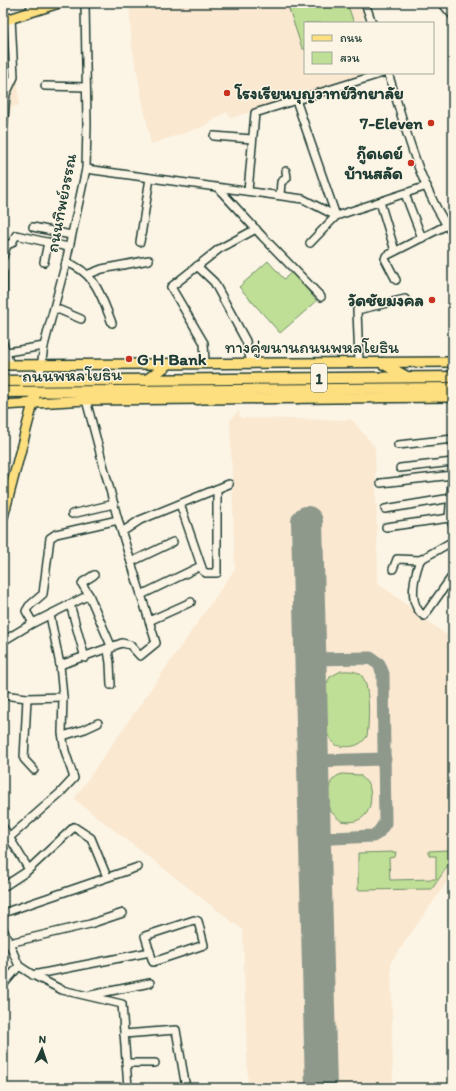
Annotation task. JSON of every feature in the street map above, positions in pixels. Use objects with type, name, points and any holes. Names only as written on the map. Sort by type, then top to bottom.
[{"type":"highway","points":[[382,363],[407,377]]},
{"type":"highway","points":[[147,380],[168,364]]},
{"type":"highway","name":"ถนนพหลโยธิน","points":[[3,381],[453,377]]},
{"type":"highway","points":[[36,392],[39,381]]},
{"type":"highway","name":"ถนนพหลโยธิน","points":[[3,392],[453,388]]},
{"type":"highway","points":[[297,398],[317,389]]},
{"type":"highway","points":[[172,390],[198,399]]},
{"type":"main road","points":[[7,20],[31,7],[59,3]]},
{"type":"main road","name":"ทางคู่ขนานถนนพหลโยธิน","points":[[6,365],[453,362]]},
{"type":"main road","points":[[3,517],[36,392]]},
{"type":"main road","name":"1","points":[[3,405],[86,400],[453,397]]},
{"type":"street","name":"ถนนทิพย์วรรณ","points":[[39,381],[44,346],[66,262],[86,169],[85,3]]},
{"type":"street","points":[[365,3],[372,22]]},
{"type":"street","points":[[442,3],[453,16]]},
{"type":"street","points":[[3,130],[6,87],[14,77],[7,20]]},
{"type":"street","points":[[248,191],[252,139],[256,112],[380,74]]},
{"type":"street","points":[[388,74],[427,186],[453,234]]},
{"type":"street","points":[[45,86],[86,87]]},
{"type":"street","points":[[296,100],[336,216]]},
{"type":"street","points":[[214,136],[252,139]]},
{"type":"street","points":[[86,169],[303,199],[336,216]]},
{"type":"street","points":[[280,195],[281,182],[287,178],[286,171]]},
{"type":"street","points":[[140,242],[150,178]]},
{"type":"street","points":[[310,243],[336,216],[427,186]]},
{"type":"street","points":[[218,188],[322,296]]},
{"type":"street","points":[[405,194],[422,238]]},
{"type":"street","points":[[380,202],[394,251]]},
{"type":"street","points":[[396,280],[385,259],[386,256],[447,225]]},
{"type":"street","points":[[33,228],[71,235]]},
{"type":"street","points":[[205,364],[204,343],[171,287],[219,249],[256,229]]},
{"type":"street","points":[[3,257],[5,246],[11,245],[16,235],[68,247]]},
{"type":"street","points":[[44,262],[48,242]]},
{"type":"street","points":[[89,274],[102,269],[148,260]]},
{"type":"street","points":[[66,262],[89,274],[102,297],[112,323]]},
{"type":"street","points":[[197,266],[214,282],[218,289],[246,341],[251,363]]},
{"type":"street","points":[[3,273],[3,295]]},
{"type":"street","points":[[359,362],[357,310],[405,299]]},
{"type":"street","points":[[55,308],[81,319]]},
{"type":"street","points":[[3,343],[7,352],[6,365]]},
{"type":"street","points":[[7,352],[44,346]]},
{"type":"street","points":[[60,665],[85,658],[126,643],[130,645],[138,656],[142,655],[156,643],[118,520],[86,400]]},
{"type":"street","points":[[398,445],[453,438]]},
{"type":"street","points":[[400,468],[453,462]]},
{"type":"street","points":[[386,527],[451,521],[453,470]]},
{"type":"street","points":[[381,484],[453,475]]},
{"type":"street","points":[[122,532],[140,520],[229,484]]},
{"type":"street","points":[[180,504],[204,573],[216,573],[218,571],[217,489]]},
{"type":"street","points":[[385,509],[451,498]]},
{"type":"street","points":[[72,514],[114,504]]},
{"type":"street","points":[[33,623],[26,611],[29,606],[44,594],[50,538],[56,534],[118,520]]},
{"type":"street","points":[[393,570],[397,559],[420,560],[453,541]]},
{"type":"street","points":[[131,562],[172,542]]},
{"type":"street","points":[[420,560],[414,578],[414,597],[417,608],[424,616],[453,575]]},
{"type":"street","points":[[141,595],[201,566]]},
{"type":"street","points":[[94,575],[82,583],[90,595],[110,649],[111,685]]},
{"type":"street","points":[[3,641],[33,623],[90,595]]},
{"type":"street","points":[[149,621],[191,602]]},
{"type":"street","points":[[70,604],[85,658]]},
{"type":"street","points":[[10,837],[60,793],[74,778],[65,751],[60,665],[50,615]]},
{"type":"street","points":[[3,695],[27,698],[63,698]]},
{"type":"street","points":[[27,698],[24,759],[34,770]]},
{"type":"street","points":[[63,736],[98,723]]},
{"type":"street","points":[[3,827],[28,868]]},
{"type":"street","points":[[3,887],[28,868],[74,827],[91,838],[107,877]]},
{"type":"street","points":[[3,913],[138,867]]},
{"type":"street","points":[[9,943],[90,924],[123,913]]},
{"type":"street","points":[[194,920],[198,921],[204,945],[153,962],[150,952],[145,936],[194,920]]},
{"type":"street","points":[[3,929],[19,966],[33,975],[62,990],[122,1004],[128,1088]]},
{"type":"street","points":[[33,975],[150,952]]},
{"type":"street","points":[[3,985],[19,966]]},
{"type":"street","points":[[89,996],[150,983]]},
{"type":"street","points":[[124,1034],[176,1030],[186,1088]]},
{"type":"street","points":[[126,1064],[155,1064]]},
{"type":"shaded area","name":"โรงเรียนบุญวาทย์วิทยาลัย","points":[[129,3],[360,3],[365,22],[304,22],[304,74],[372,74],[231,118],[227,112],[202,127],[151,144],[132,47]]},
{"type":"shaded area","points":[[15,23],[19,105],[11,108],[3,175],[3,27]]},
{"type":"shaded area","points":[[239,411],[240,418],[352,420],[375,447],[378,583],[453,640],[453,873],[391,962],[393,1088],[248,1088],[243,930],[74,799],[235,569],[230,420]]},
{"type":"green space","points":[[287,3],[347,3],[354,22],[304,22],[304,49],[302,48]]},
{"type":"green space","points":[[268,261],[284,279],[292,272],[317,301],[280,333],[239,287]]},
{"type":"green space","points":[[341,671],[353,671],[360,674],[364,678],[368,694],[369,713],[367,736],[361,743],[349,747],[335,745],[327,734],[326,685],[330,677]]},
{"type":"green space","points":[[342,774],[360,775],[369,785],[371,801],[367,813],[357,821],[341,821],[331,812],[328,795],[330,785],[336,776]]},
{"type":"green space","points":[[447,850],[452,852],[453,858],[432,889],[358,890],[358,853],[396,852],[395,857],[389,858],[390,880],[436,879],[436,856],[429,856],[429,851]]},
{"type":"taxiway","points":[[309,659],[370,658],[379,664],[383,674],[385,823],[378,833],[373,836],[314,839]]},
{"type":"taxiway","points":[[312,761],[385,759]]},
{"type":"runway","points":[[307,522],[321,1088]]},
{"type":"place","name":"โรงเรียนบุญวาทย์วิทยาลัย","points":[[227,93]]},
{"type":"place","name":"7-Eleven","points":[[431,123]]},
{"type":"place","name":"กู๊ดเดย์ บ้านสลัด","points":[[411,163]]},
{"type":"place","name":"วัดชัยมงคล","points":[[432,300]]},
{"type":"place","name":"G H Bank","points":[[129,359]]}]
